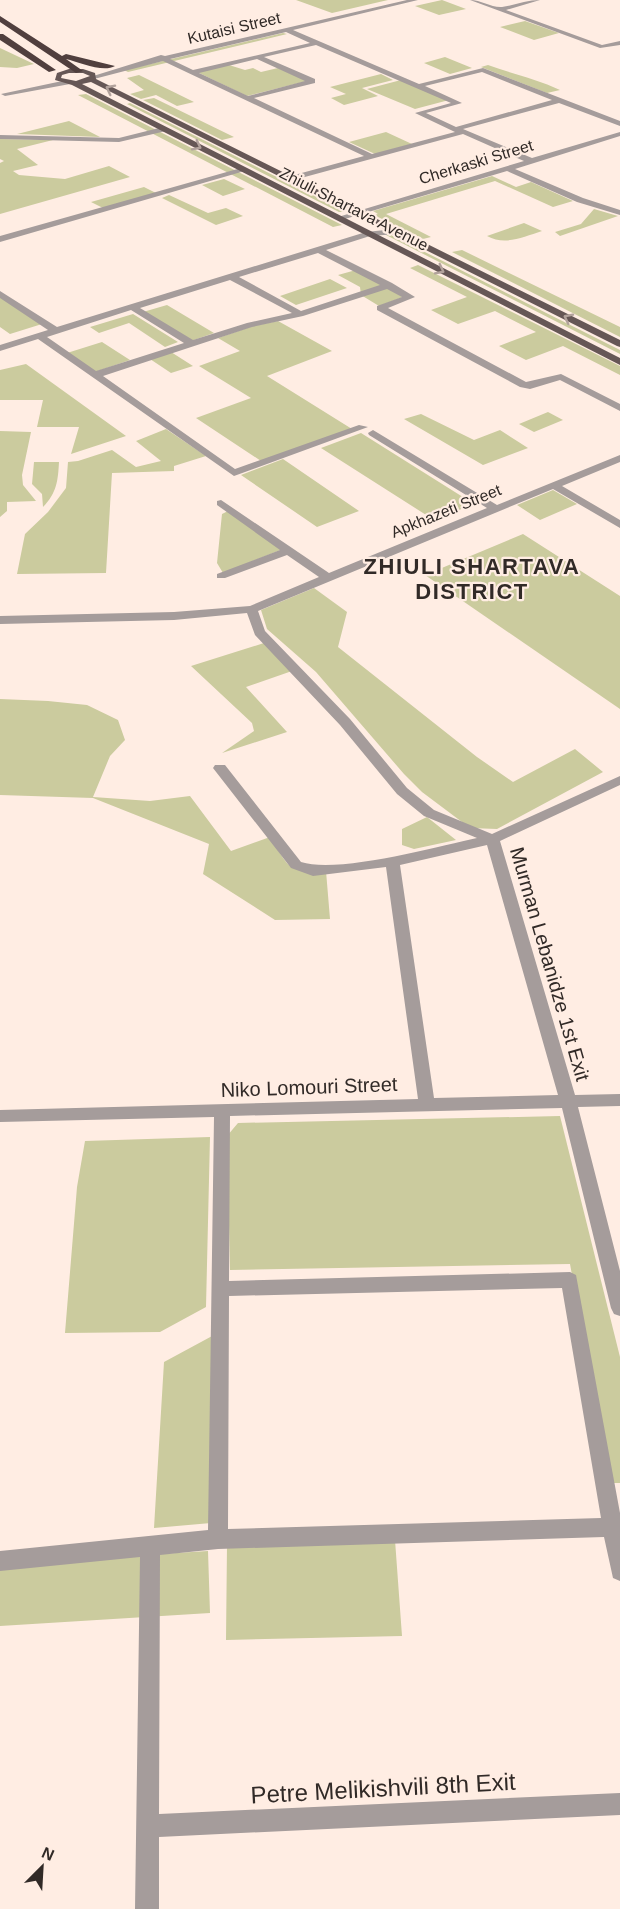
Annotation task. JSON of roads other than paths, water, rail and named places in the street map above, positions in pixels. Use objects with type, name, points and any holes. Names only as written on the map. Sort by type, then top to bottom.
[{"type":"highway","points":[[0,18],[78,71]]},
{"type":"highway","points":[[0,30],[78,71]]},
{"type":"highway","points":[[0,36],[56,74]]},
{"type":"highway","points":[[0,46],[42,63]]},
{"type":"highway","points":[[40,46],[79,60],[111,66]]},
{"type":"main road","points":[[56,74],[78,71]]},
{"type":"main road","name":"Zhiuli Shartava Avenue","points":[[78,71],[92,73],[93,78],[620,344]]},
{"type":"main road","name":"Zhiuli Shartava Avenue","points":[[56,74],[620,362]]},
{"type":"main road","points":[[70,83],[93,78]]},
{"type":"street","name":"Kutaisi Street","points":[[284,29],[401,0]]},
{"type":"street","name":"Kutaisi Street","points":[[78,71],[161,57],[415,0]]},
{"type":"street","points":[[472,0],[602,47],[620,43]]},
{"type":"street","points":[[498,10],[537,0]]},
{"type":"street","points":[[284,29],[458,103],[419,113],[462,132],[290,179]]},
{"type":"street","points":[[193,72],[316,43]]},
{"type":"street","name":"Kutaisi Street","points":[[93,78],[161,57]]},
{"type":"street","points":[[161,57],[371,157]]},
{"type":"street","points":[[247,98],[312,81],[258,57]]},
{"type":"street","points":[[418,86],[483,70],[620,124]]},
{"type":"street","points":[[2,95],[56,74]]},
{"type":"street","points":[[2,95],[70,83]]},
{"type":"street","points":[[40,88],[86,89]]},
{"type":"street","points":[[456,129],[560,100]]},
{"type":"street","points":[[0,137],[119,140],[164,129]]},
{"type":"street","points":[[467,134],[531,161]]},
{"type":"street","name":"Cherkaski Street","points":[[341,219],[618,136]]},
{"type":"street","points":[[507,168],[580,200],[620,213]]},
{"type":"street","points":[[0,238],[244,170]]},
{"type":"street","points":[[0,348],[369,234],[378,230],[379,224]]},
{"type":"street","points":[[369,234],[395,232]]},
{"type":"street","points":[[319,250],[410,297],[380,308],[523,385],[530,386],[561,377],[620,408]]},
{"type":"street","points":[[232,277],[300,314]]},
{"type":"street","points":[[95,375],[389,285]]},
{"type":"street","points":[[0,294],[56,331]]},
{"type":"street","points":[[132,307],[192,344]]},
{"type":"street","points":[[40,336],[234,473],[368,430],[496,509]]},
{"type":"street","name":"Apkhazeti Street","points":[[0,620],[174,616],[252,609],[620,458]]},
{"type":"street","points":[[553,486],[620,525]]},
{"type":"street","points":[[221,503],[328,578]]},
{"type":"street","points":[[221,576],[289,550]]},
{"type":"street","points":[[252,609],[259,632],[345,722],[402,791],[429,813],[492,839]]},
{"type":"street","points":[[220,768],[300,868],[313,871],[392,862],[492,839],[620,780]]},
{"type":"street","name":"Murman Lebanidze 1st Exit","points":[[492,839],[577,1131],[620,1308]]},
{"type":"street","points":[[392,862],[427,1105]]},
{"type":"street","name":"Niko Lomouri Street","points":[[0,1116],[620,1100]]},
{"type":"street","points":[[218,1539],[222,1110]]},
{"type":"street","points":[[220,1289],[570,1280],[620,1570]]},
{"type":"street","points":[[0,1561],[218,1539],[613,1527]]},
{"type":"street","points":[[147,1909],[150,1546]]},
{"type":"street","name":"Petre Melikishvili 8th Exit","points":[[148,1826],[620,1804]]},
{"type":"district","name":"ZHIULI SHARTAVA DISTRICT","points":[[472,578]]}]
